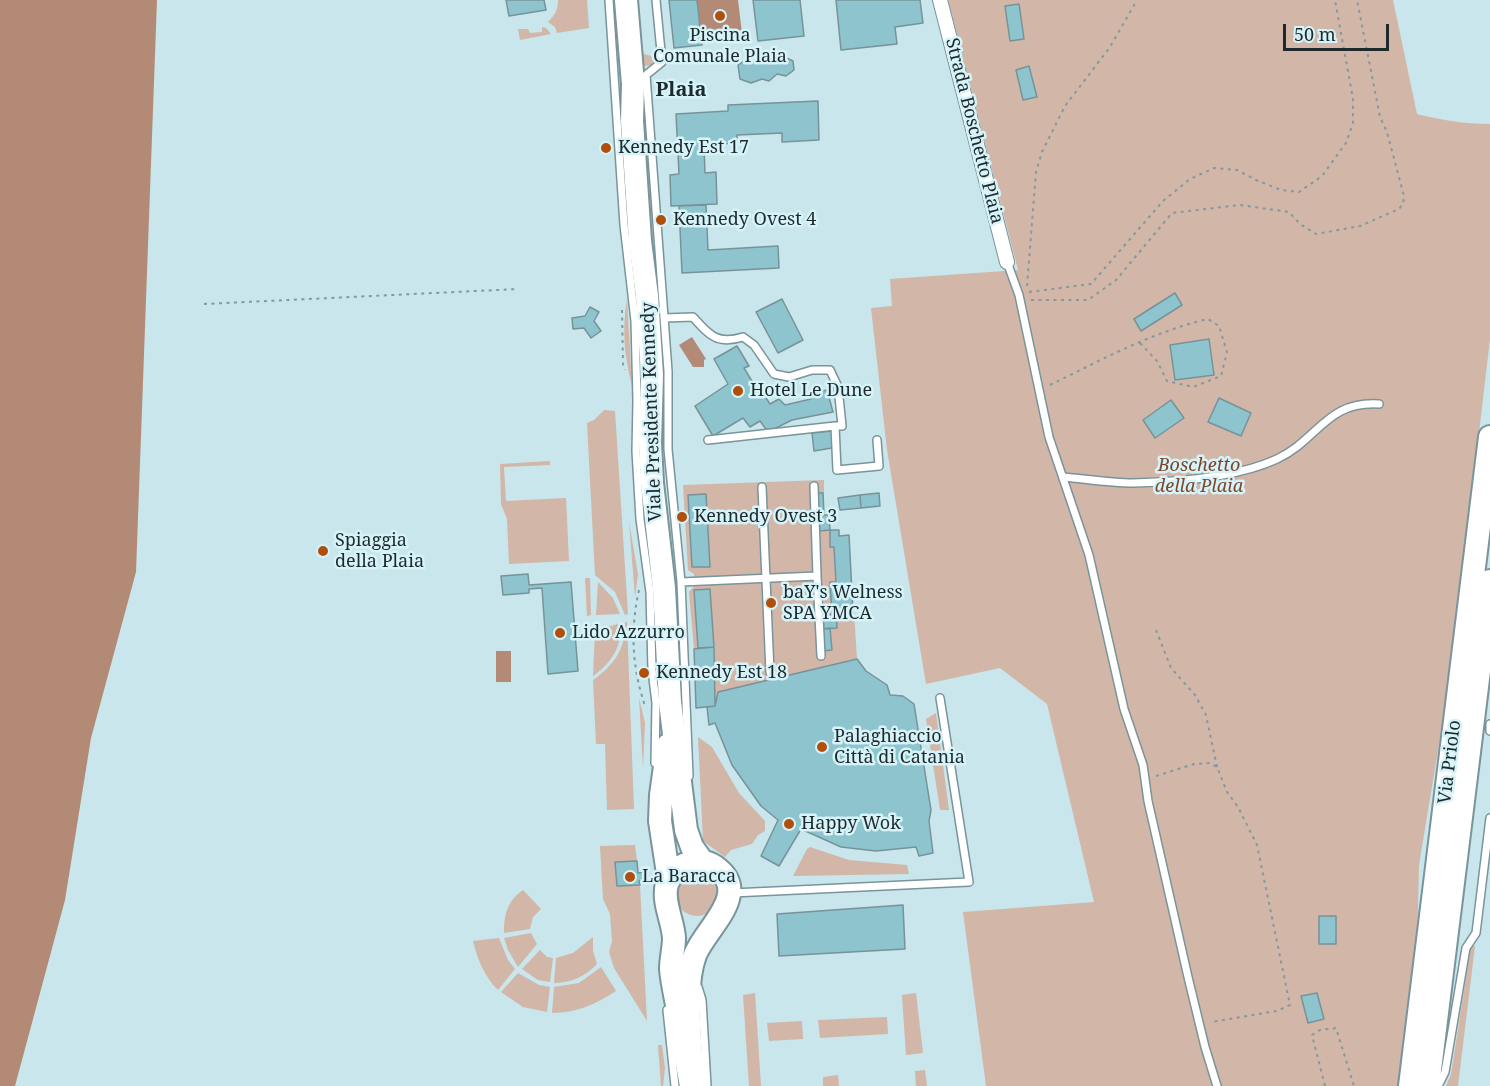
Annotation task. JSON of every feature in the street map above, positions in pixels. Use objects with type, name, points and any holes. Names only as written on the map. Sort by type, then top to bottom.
[{"type":"main road","points":[[611,0],[621,40],[632,121]]},
{"type":"main road","points":[[626,0],[640,79],[632,121]]},
{"type":"main road","name":"Viale Presidente Kennedy","points":[[632,121],[652,375],[650,443],[652,483],[664,588],[670,702]]},
{"type":"main road","name":"Via Priolo","points":[[1410,1086],[1490,437]]},
{"type":"main road","name":"Via Priolo","points":[[1428,1086],[1490,581]]},
{"type":"main road","points":[[669,880],[660,821],[670,702]]},
{"type":"main road","points":[[670,702],[686,830],[692,847],[702,861]]},
{"type":"main road","points":[[682,968],[699,948],[727,905],[730,893],[729,885],[723,874],[714,866],[702,861],[682,865],[673,873],[666,893],[682,968],[692,1086]]},
{"type":"main road","points":[[669,906],[680,919],[690,924],[702,924],[717,918]]},
{"type":"street","name":"Strada Boschetto Plaia","points":[[940,0],[1007,262]]},
{"type":"lane","points":[[611,0],[625,243],[635,321],[636,461],[640,519],[650,592],[652,670],[656,704],[656,796],[660,821]]},
{"type":"lane","points":[[656,0],[662,62],[640,79],[664,318],[668,371],[668,449],[681,582],[690,764],[686,830]]},
{"type":"lane","points":[[1007,262],[1019,295],[1049,437],[1089,555],[1124,709],[1143,765],[1148,801],[1199,1024],[1217,1086]]},
{"type":"lane","points":[[664,318],[693,317],[710,336],[729,341],[743,337],[754,345],[774,374],[789,377],[812,370],[830,370],[838,387],[842,426],[708,440]]},
{"type":"lane","points":[[1064,477],[1131,483],[1179,481],[1238,472],[1277,459],[1295,448],[1340,410],[1364,404],[1380,404]]},
{"type":"lane","points":[[836,426],[837,470],[879,466],[878,440]]},
{"type":"lane","points":[[814,486],[821,656]]},
{"type":"lane","points":[[762,487],[770,672]]},
{"type":"lane","points":[[681,582],[818,576]]},
{"type":"lane","points":[[730,893],[969,882],[940,698]]},
{"type":"lane","points":[[1490,724],[1490,731]]},
{"type":"lane","points":[[1438,1086],[1445,1072],[1466,948],[1476,933],[1490,818]]},
{"type":"lane","points":[[675,1086],[665,998],[682,968],[702,1000],[707,1086]]},
{"type":"path","points":[[1137,0],[1110,47],[1065,106],[1042,152],[1036,172],[1027,292],[1091,284],[1163,201],[1190,179],[1215,168],[1237,170],[1281,190],[1299,192],[1322,176],[1346,143],[1353,123],[1353,99],[1335,0]]},
{"type":"path","points":[[1031,291],[1031,301],[1088,300],[1116,280],[1172,213],[1240,205],[1289,212],[1300,224],[1316,234],[1360,226],[1399,210],[1404,196],[1387,132],[1380,117],[1358,0]]},
{"type":"path","points":[[204,304],[518,289]]},
{"type":"path","points":[[1039,390],[1139,342],[1177,326],[1208,319],[1219,326],[1227,352],[1221,376],[1193,387],[1167,381],[1157,361],[1139,342]]},
{"type":"path","points":[[1156,630],[1171,668],[1195,695],[1206,715],[1216,767],[1227,792],[1238,807],[1257,845],[1290,1005],[1277,1011],[1199,1024]]},
{"type":"path","points":[[1145,781],[1194,764],[1210,763],[1216,767]]},
{"type":"path","points":[[1325,1086],[1312,1035],[1320,1030],[1336,1028],[1354,1086]]},
{"type":"green space","points":[[558,0],[587,0],[589,28],[557,33],[555,27],[548,22],[556,12]]},
{"type":"green space","name":"Boschetto della Plaia","points":[[948,0],[1393,0],[1417,114],[1453,121],[1490,124],[1490,339],[1451,672],[1419,865],[1417,951],[1398,1086],[986,1086],[963,912],[1094,902],[1047,704],[1000,668],[926,684],[887,450],[871,308],[892,306],[890,279],[1018,270]]},
{"type":"green space","points":[[542,27],[551,34],[520,40],[518,29],[528,29],[530,33],[542,32]]},
{"type":"green space","points":[[640,39],[644,54],[655,57],[654,65],[643,66],[638,61]]},
{"type":"green space","points":[[641,100],[644,111],[663,372],[661,450],[665,511],[676,591],[684,760],[663,512]]},
{"type":"green space","points":[[627,299],[632,385],[625,342]]},
{"type":"green space","points":[[604,410],[615,411],[628,614],[625,615],[615,592],[595,575],[587,423],[594,420]]},
{"type":"green space","points":[[550,461],[550,465],[504,467],[506,501],[566,498],[569,561],[509,564],[507,519],[501,504],[500,464]]},
{"type":"green space","name":"baY's Welness SPA YMCA","points":[[824,480],[824,515],[830,530],[839,530],[839,536],[849,535],[857,659],[718,692],[715,706],[696,708],[689,592],[695,585],[694,574],[688,570],[683,485]]},
{"type":"green space","points":[[629,522],[638,574],[635,597]]},
{"type":"green space","points":[[585,578],[590,578],[591,615],[587,616]]},
{"type":"green space","points":[[598,582],[613,598],[620,614],[596,615]]},
{"type":"green space","points":[[625,622],[627,622],[634,809],[607,810],[605,744],[596,744],[593,680],[613,662],[621,648]]},
{"type":"green space","points":[[621,623],[618,646],[606,665],[593,676],[595,631]]},
{"type":"green space","points":[[639,698],[645,723],[643,768]]},
{"type":"green space","points":[[936,713],[949,810],[940,810],[926,719]]},
{"type":"green space","points":[[698,737],[712,747],[739,793],[765,821],[765,831],[758,835],[752,844],[731,850],[725,857],[703,841]]},
{"type":"green space","points":[[635,845],[637,861],[615,863],[617,886],[640,885],[647,1021],[614,968],[609,952],[612,941],[610,914],[603,899],[600,846]]},
{"type":"green space","points":[[810,847],[849,860],[907,865],[909,874],[793,876]]},
{"type":"green space","points":[[697,872],[712,879],[719,894],[712,909],[697,916],[682,909],[675,894],[682,879]]},
{"type":"green space","points":[[523,890],[541,909],[533,917],[530,929],[504,933],[510,904]]},
{"type":"green space","points":[[531,933],[537,944],[518,967],[504,938]]},
{"type":"green space","points":[[593,937],[593,951],[597,964],[578,978],[554,983],[556,958],[573,953]]},
{"type":"green space","points":[[499,938],[508,960],[515,969],[498,990],[482,967],[473,941]]},
{"type":"green space","points":[[1471,946],[1475,946],[1458,1086],[1446,1086],[1451,1074]]},
{"type":"green space","points":[[540,950],[547,957],[553,958],[550,982],[538,980],[522,969]]},
{"type":"green space","points":[[601,967],[616,991],[586,1007],[552,1013],[554,987],[579,983]]},
{"type":"green space","points":[[518,973],[539,985],[550,987],[547,1012],[523,1007],[501,992]]},
{"type":"green space","points":[[755,993],[761,1086],[749,1086],[743,995]]},
{"type":"green space","points":[[916,993],[923,1053],[906,1055],[902,995]]},
{"type":"green space","points":[[887,1017],[888,1034],[820,1038],[818,1020]]},
{"type":"green space","points":[[802,1021],[803,1039],[769,1041],[767,1023]]},
{"type":"green space","points":[[658,1045],[662,1045],[665,1068],[663,1086],[661,1086]]},
{"type":"green space","points":[[925,1070],[927,1086],[916,1086],[915,1071]]},
{"type":"green space","points":[[838,1075],[839,1086],[823,1086],[823,1077]]},
{"type":"shaded area","points":[[0,0],[157,0],[136,572],[91,738],[65,900],[15,1086],[0,1086]]},
{"type":"shaded area","name":"Piscina Comunale Plaia","points":[[697,0],[738,0],[742,33],[701,36]]},
{"type":"shaded area","points":[[692,337],[706,359],[704,367],[693,367],[679,345]]},
{"type":"shaded area","points":[[496,651],[511,651],[511,682],[496,682]]},
{"type":"building","points":[[506,0],[544,0],[546,10],[509,16]]},
{"type":"building","points":[[669,0],[697,0],[702,45],[674,48]]},
{"type":"building","points":[[753,0],[800,0],[804,36],[758,41]]},
{"type":"building","points":[[836,0],[920,0],[923,23],[895,27],[897,44],[841,50]]},
{"type":"building","points":[[1019,4],[1024,39],[1010,41],[1005,6]]},
{"type":"building","points":[[782,56],[793,61],[794,70],[786,76],[777,74],[769,81],[762,79],[751,83],[740,79],[738,65],[747,59],[754,63],[765,58],[775,62]]},
{"type":"building","points":[[1029,66],[1037,97],[1023,100],[1016,70]]},
{"type":"building","points":[[818,101],[819,140],[782,142],[782,133],[737,135],[737,143],[704,145],[705,173],[716,172],[717,204],[671,206],[670,175],[679,174],[676,114],[728,111],[728,105]]},
{"type":"building","points":[[706,205],[708,250],[778,246],[779,268],[682,273],[679,206]]},
{"type":"building","points":[[1175,293],[1182,305],[1141,331],[1134,319]]},
{"type":"building","points":[[782,299],[803,340],[778,353],[756,312]]},
{"type":"building","points":[[590,307],[599,312],[594,321],[601,331],[591,338],[584,328],[573,329],[572,318],[585,316]]},
{"type":"building","points":[[1209,339],[1214,375],[1175,380],[1170,345]]},
{"type":"building","name":"Hotel Le Dune","points":[[737,346],[749,366],[744,368],[758,391],[760,389],[770,404],[779,399],[785,405],[811,399],[810,394],[827,390],[833,412],[792,420],[768,432],[760,421],[750,427],[743,418],[713,436],[695,406],[728,384],[714,359]]},
{"type":"building","points":[[1219,398],[1251,413],[1241,436],[1208,422]]},
{"type":"building","points":[[1171,400],[1184,418],[1155,438],[1143,420]]},
{"type":"building","points":[[832,431],[832,448],[814,451],[812,433]]},
{"type":"building","points":[[816,493],[823,493],[824,515],[829,515],[830,530],[818,531]]},
{"type":"building","points":[[879,493],[880,506],[861,508],[860,495]]},
{"type":"building","points":[[706,494],[710,567],[692,567],[688,495]]},
{"type":"building","points":[[860,495],[861,508],[840,510],[838,498]]},
{"type":"building","points":[[830,530],[839,530],[839,536],[849,535],[853,613],[832,614],[830,582],[836,582],[834,547],[830,547]]},
{"type":"building","name":"Lido Azzurro","points":[[528,574],[529,585],[571,582],[578,671],[548,674],[542,588],[529,589],[529,593],[503,595],[501,576]]},
{"type":"building","points":[[710,589],[714,647],[698,648],[694,590]]},
{"type":"building","points":[[822,614],[836,614],[837,628],[822,629]]},
{"type":"building","points":[[830,628],[832,650],[823,651],[822,629]]},
{"type":"building","points":[[714,647],[715,706],[696,708],[694,649]]},
{"type":"building","name":"Palaghiaccio Città di Catania","points":[[857,659],[866,671],[887,685],[890,695],[903,696],[914,704],[931,810],[929,821],[933,853],[919,856],[916,847],[876,851],[841,847],[801,829],[779,866],[761,856],[778,820],[761,806],[732,765],[715,723],[709,725],[707,707],[715,706],[718,692]]},
{"type":"building","name":"La Baracca","points":[[637,861],[638,873],[644,872],[644,881],[639,881],[640,885],[617,886],[615,862]]},
{"type":"building","points":[[903,905],[905,949],[779,956],[777,914]]},
{"type":"building","points":[[1319,916],[1336,916],[1336,944],[1319,944]]},
{"type":"building","points":[[1317,993],[1324,1019],[1308,1023],[1301,996]]},
{"type":"place","name":"Piscina Comunale Plaia","points":[[720,16]]},
{"type":"place","name":"Kennedy Est 17","points":[[606,148]]},
{"type":"place","name":"Kennedy Ovest 4","points":[[661,220]]},
{"type":"place","name":"Hotel Le Dune","points":[[738,391]]},
{"type":"place","name":"Kennedy Ovest 3","points":[[682,517]]},
{"type":"place","name":"Spiaggia della Plaia","points":[[323,551]]},
{"type":"place","name":"baY's Welness SPA YMCA","points":[[771,603]]},
{"type":"place","name":"Lido Azzurro","points":[[560,633]]},
{"type":"place","name":"Kennedy Est 18","points":[[644,673]]},
{"type":"place","name":"Palaghiaccio Città di Catania","points":[[822,747]]},
{"type":"place","name":"Happy Wok","points":[[789,824]]},
{"type":"place","name":"La Baracca","points":[[630,877]]},
{"type":"district","name":"Plaia","points":[[681,90]]}]
